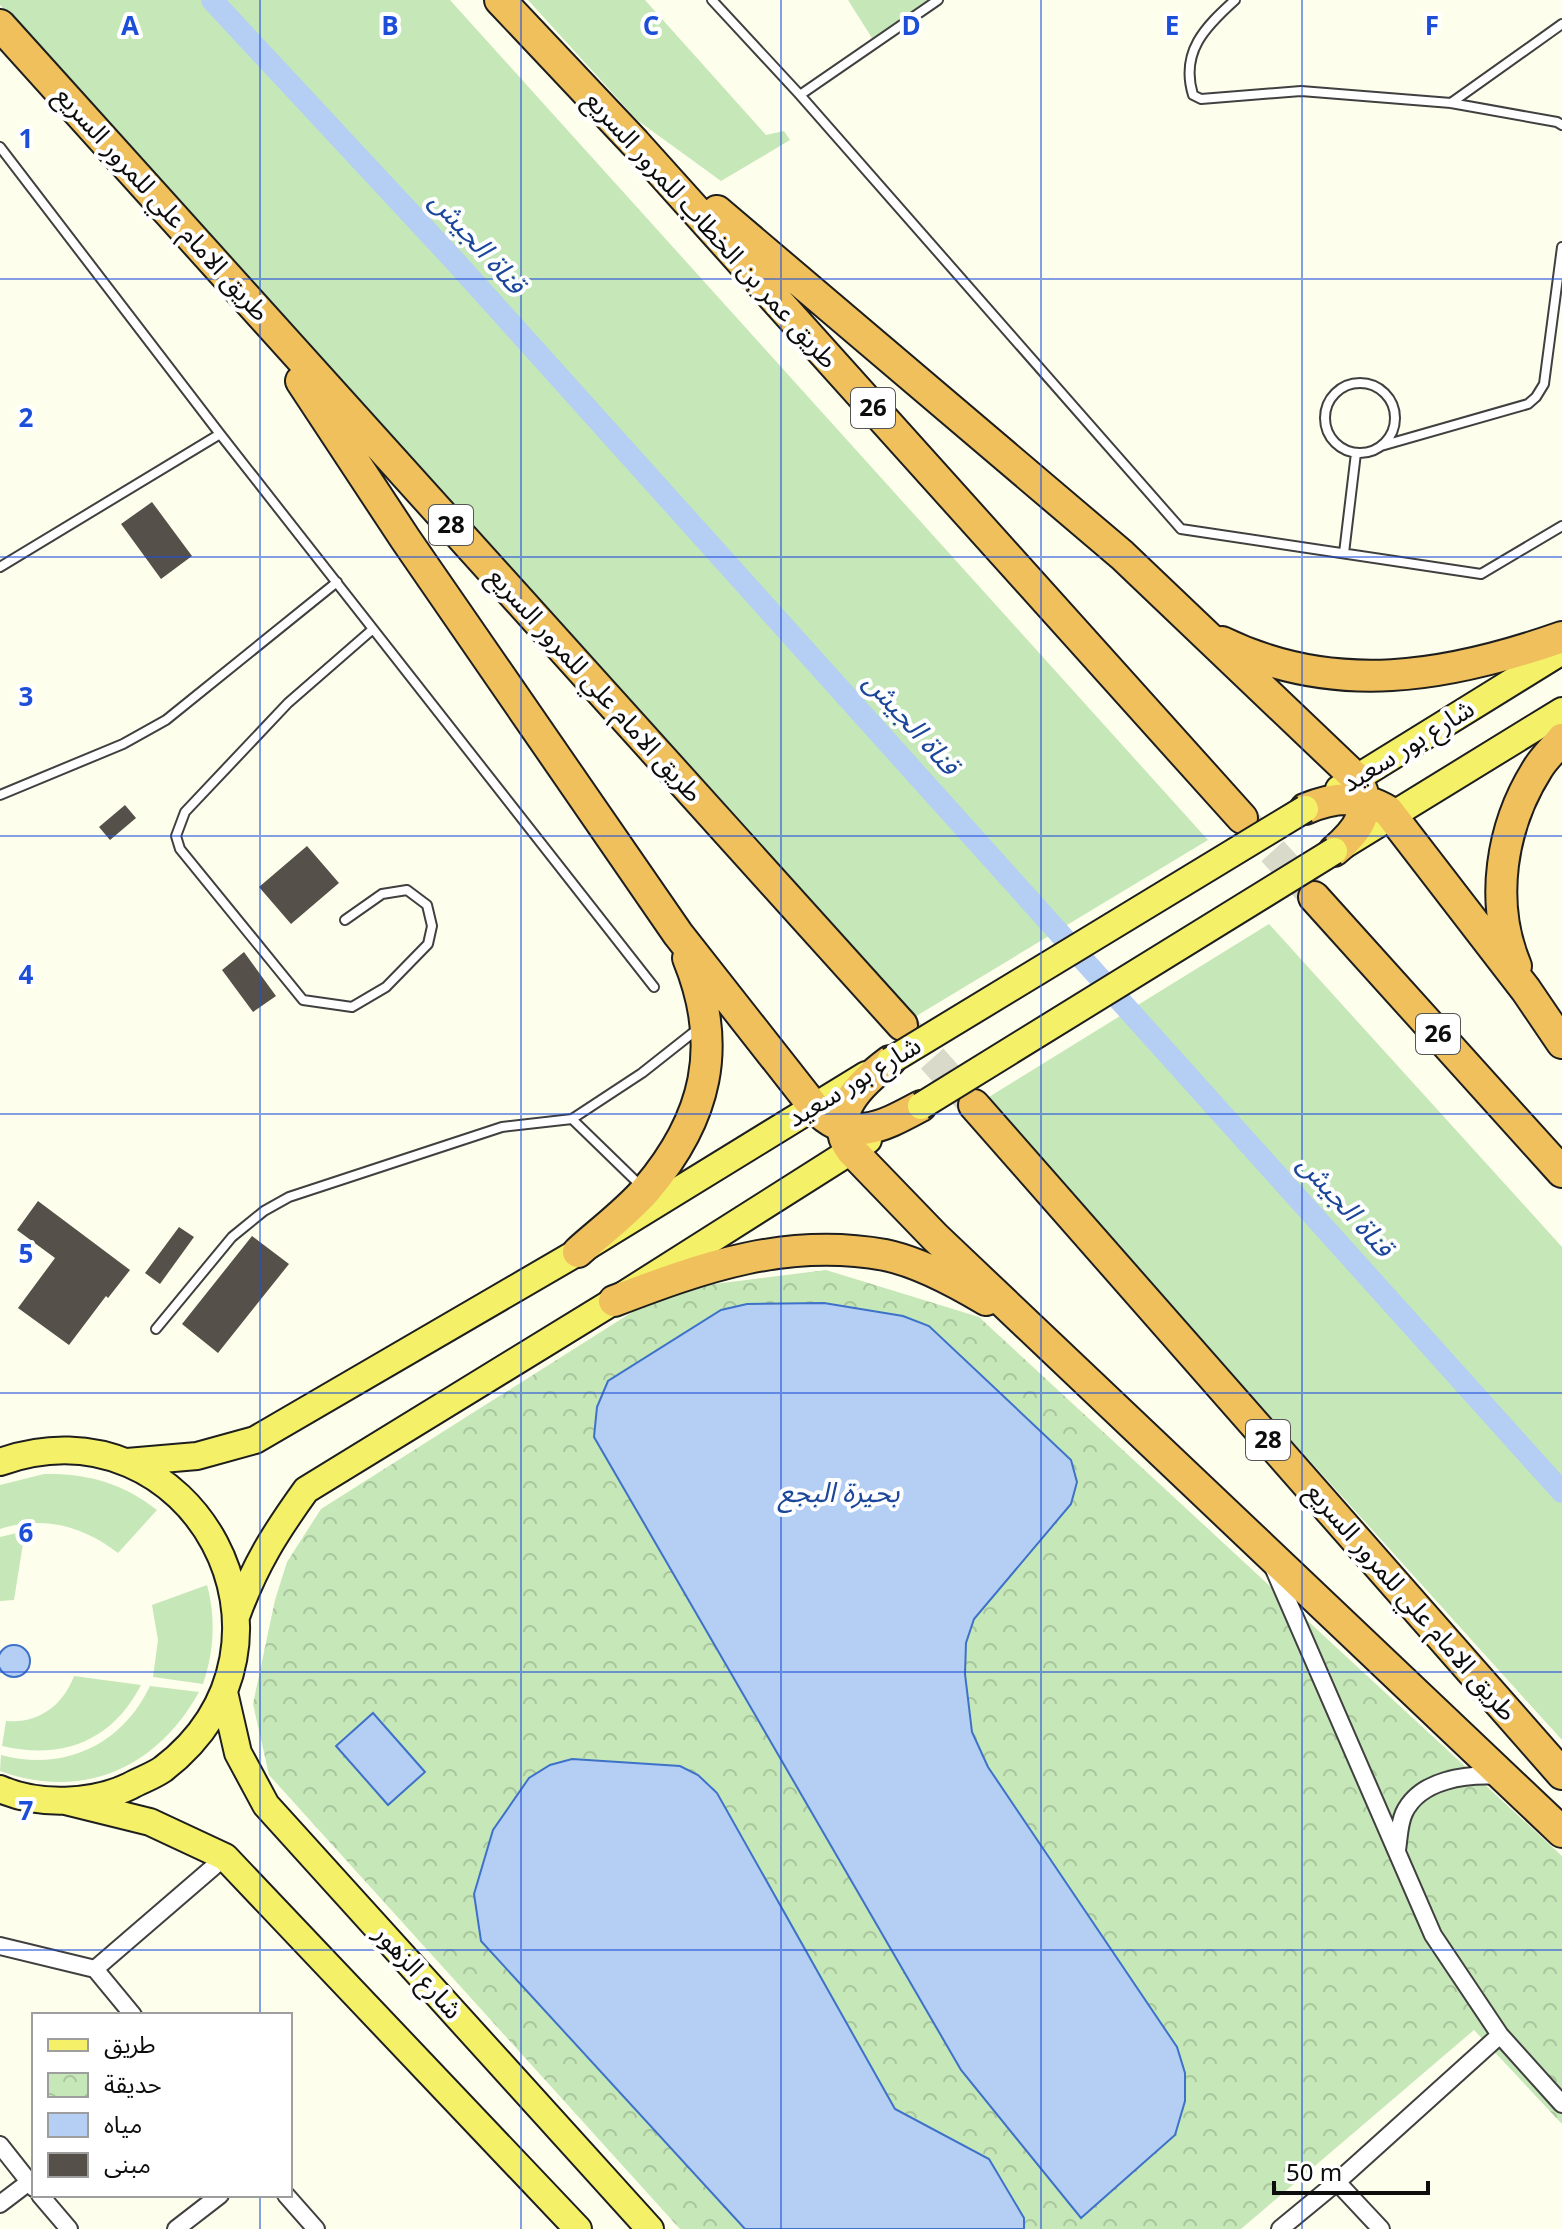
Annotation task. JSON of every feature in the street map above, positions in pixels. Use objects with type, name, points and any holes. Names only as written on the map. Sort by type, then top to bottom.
[{"type":"highway","name":"طريق عمر بن الخطاب للمرور السريع","points":[[500,0],[635,143],[1242,818]]},
{"type":"highway","name":"طريق الامام علي للمرور السريع","points":[[0,25],[902,1025]]},
{"type":"highway","points":[[635,143],[1111,545],[1205,633],[1362,804],[1526,990],[1562,1043]]},
{"type":"highway","points":[[244,296],[406,540],[678,934],[845,1123],[935,1237],[1562,1832]]},
{"type":"highway","points":[[1205,633],[1238,650],[1277,662],[1314,672],[1352,677],[1433,672],[1562,637]]},
{"type":"highway","points":[[1526,990],[1508,949],[1501,912],[1502,864],[1510,828],[1521,802],[1538,767],[1562,739]]},
{"type":"highway","points":[[1305,809],[1328,800],[1362,804]]},
{"type":"highway","points":[[1334,851],[1354,832],[1362,804]]},
{"type":"highway","name":"26","points":[[1314,897],[1562,1172]]},
{"type":"highway","points":[[578,1252],[646,1190],[680,1142],[704,1085],[708,1056],[706,1022],[694,973],[678,934]]},
{"type":"highway","points":[[845,1123],[858,1089],[890,1061]]},
{"type":"highway","name":"طريق الامام علي للمرور السريع","points":[[974,1105],[1562,1774]]},
{"type":"highway","points":[[845,1123],[885,1124],[921,1106]]},
{"type":"highway","points":[[614,1301],[695,1270],[745,1258],[836,1249],[887,1256],[929,1271],[1026,1324]]},
{"type":"main road","name":"شارع بور سعيد","points":[[1362,804],[1562,651]]},
{"type":"main road","name":"شارع بور سعيد","points":[[1362,804],[1562,711]]},
{"type":"main road","name":"شارع بور سعيد","points":[[890,1061],[1305,809]]},
{"type":"main road","points":[[921,1106],[1334,851]]},
{"type":"main road","name":"شارع بور سعيد","points":[[127,1462],[197,1456],[255,1440],[578,1252],[845,1123]]},
{"type":"main road","points":[[237,1614],[259,1561],[306,1490],[614,1301],[845,1123]]},
{"type":"main road","points":[[0,1444],[27,1453]]},
{"type":"main road","points":[[0,1462],[27,1453],[78,1450],[127,1462],[170,1487],[204,1522],[227,1566],[237,1614],[235,1654],[224,1692],[198,1736],[161,1770],[115,1793],[65,1801]]},
{"type":"main road","name":"شارع الزهور","points":[[224,1692],[238,1753],[266,1805],[650,2229]]},
{"type":"main road","points":[[0,1789],[150,1822],[225,1857],[578,2229]]},
{"type":"street","points":[[1265,1550],[1433,1935],[1500,2035],[1562,2104]]},
{"type":"street","points":[[1397,1851],[1405,1811],[1418,1796],[1454,1778],[1480,1775],[1503,1777]]},
{"type":"street","points":[[95,1969],[225,1857]]},
{"type":"street","points":[[0,1946],[95,1969],[131,2013]]},
{"type":"street","points":[[1280,2229],[1337,2182],[1500,2035]]},
{"type":"street","points":[[0,2145],[32,2185]]},
{"type":"street","points":[[1337,2182],[1381,2229]]},
{"type":"street","points":[[0,2204],[32,2189]]},
{"type":"street","points":[[42,2197],[69,2229]]},
{"type":"street","points":[[176,2229],[217,2197]]},
{"type":"street","points":[[288,2197],[316,2229]]},
{"type":"lane","points":[[712,0],[800,95],[1181,529],[1481,574],[1562,526]]},
{"type":"lane","points":[[800,95],[938,0]]},
{"type":"lane","points":[[1235,0],[1200,35],[1190,61],[1188,78],[1193,95],[1201,99],[1301,91],[1451,103],[1562,125]]},
{"type":"lane","points":[[1451,103],[1562,24]]},
{"type":"lane","points":[[0,147],[220,434],[654,987]]},
{"type":"lane","points":[[1381,446],[1393,431],[1396,420],[1395,408],[1389,397],[1371,384],[1347,385],[1330,400],[1325,422],[1335,443],[1356,453],[1368,453],[1381,446],[1528,404],[1536,397],[1544,384],[1562,247]]},
{"type":"lane","points":[[0,567],[220,434]]},
{"type":"lane","points":[[1344,553],[1356,453]]},
{"type":"lane","points":[[0,795],[123,744],[166,720],[186,707],[337,582]]},
{"type":"lane","points":[[345,920],[382,894],[407,890],[427,905],[432,926],[428,944],[386,987],[352,1007],[303,1000],[180,849],[176,836],[185,812],[203,791],[288,703],[373,629]]},
{"type":"lane","points":[[156,1329],[232,1237],[264,1211],[289,1197],[502,1127],[572,1119],[642,1073],[706,1022]]},
{"type":"lane","points":[[572,1119],[646,1190]]},
{"type":"green space","points":[[0,0],[450,0],[1208,840],[913,1018],[0,5]]},
{"type":"green space","points":[[528,0],[645,0],[766,135],[784,131],[790,140],[721,181],[637,120]]},
{"type":"green space","points":[[848,0],[929,0],[872,38]]},
{"type":"green space","points":[[1269,924],[1562,1247],[1562,1740],[984,1100]]},
{"type":"green space","points":[[826,1270],[979,1317],[1562,1856],[1562,2124],[1474,2030],[1241,2229],[680,2229],[269,1775],[253,1704],[275,1600],[287,1562],[321,1509],[667,1290]]},
{"type":"green space","points":[[44,1474],[75,1475],[117,1486],[157,1510],[118,1553],[91,1536],[62,1526],[32,1523],[0,1529],[0,1485]]},
{"type":"green space","points":[[25,1531],[14,1600],[0,1601],[0,1537]]},
{"type":"green space","points":[[207,1585],[212,1610],[212,1634],[210,1659],[203,1684],[153,1677],[158,1640],[152,1605]]},
{"type":"green space","points":[[74,1676],[141,1685],[116,1720],[84,1742],[45,1750],[2,1746],[6,1721],[39,1716],[63,1696]]},
{"type":"green space","points":[[150,1686],[199,1692],[162,1741],[139,1758],[115,1771],[88,1779],[60,1782],[0,1771],[1,1755],[47,1760],[89,1749],[124,1724]]},
{"type":"water","name":"بحيرة البجع","points":[[824,1303],[903,1316],[929,1326],[1071,1460],[1077,1482],[1071,1504],[974,1619],[966,1643],[965,1674],[972,1732],[988,1767],[1177,2047],[1185,2073],[1185,2101],[1175,2135],[1081,2218],[961,2070],[594,1437],[597,1407],[608,1381],[721,1310],[747,1304]]},
{"type":"water","points":[[20,1646],[29,1655],[26,1673],[14,1677],[2,1673],[-1,1655],[2,1649]]},
{"type":"water","points":[[373,1713],[425,1772],[388,1805],[336,1746]]},
{"type":"water","points":[[572,1759],[680,1766],[698,1775],[717,1793],[895,2109],[989,2159],[1024,2218],[1024,2229],[745,2229],[481,1941],[474,1894],[493,1830],[529,1778],[550,1765]]},
{"type":"building","points":[[152,502],[192,556],[161,579],[121,524]]},
{"type":"building","points":[[125,805],[136,818],[110,840],[99,827]]},
{"type":"building","points":[[307,846],[339,883],[291,924],[259,887]]},
{"type":"building","points":[[244,952],[276,996],[253,1012],[222,970]]},
{"type":"building","points":[[38,1201],[130,1270],[69,1345],[18,1308],[55,1258],[17,1230]]},
{"type":"building","points":[[179,1227],[194,1237],[160,1284],[145,1273]]},
{"type":"building","points":[[252,1236],[289,1264],[218,1353],[182,1324]]},
{"type":"waterway","name":"قناة الجيش","points":[[212,0],[453,259],[1562,1492]]},
{"type":"tunnel","points":[[1242,818],[1313,895]]},
{"type":"tunnel","points":[[902,1025],[973,1104]]}]
